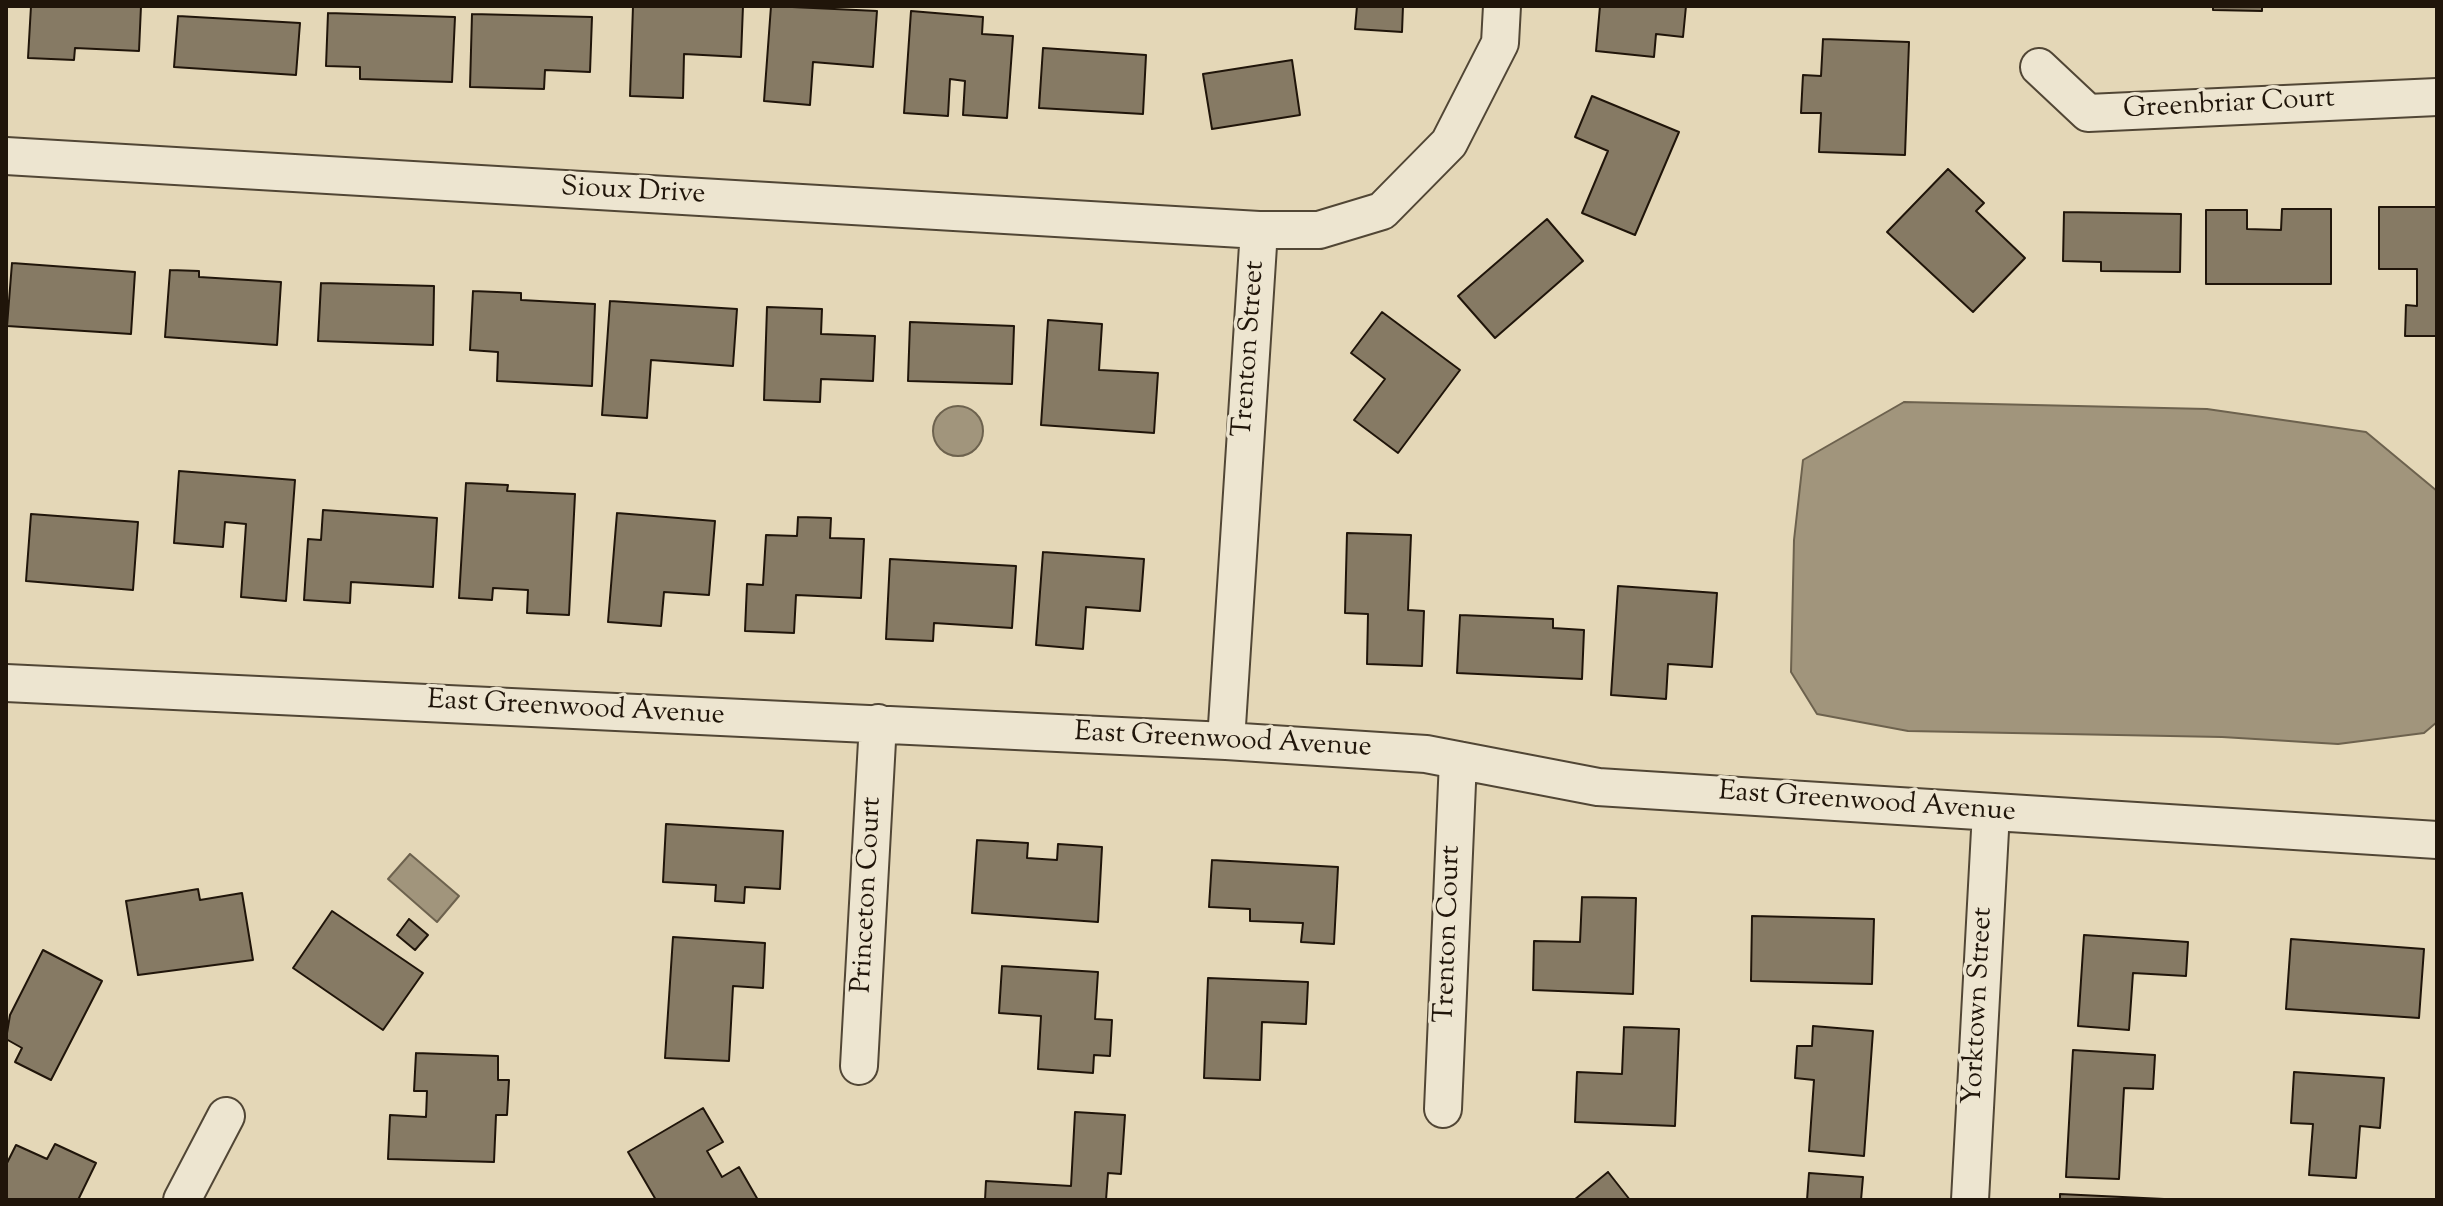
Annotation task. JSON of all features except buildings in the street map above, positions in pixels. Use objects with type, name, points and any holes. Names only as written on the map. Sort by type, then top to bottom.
[{"type":"street","name":"Trenton Street","points":[[1226,741],[1259,230],[1319,230],[1382,211],[1449,143],[1500,43],[1502,6]]},
{"type":"street","name":"Greenbriar Court","points":[[2039,67],[2088,113],[2437,97]]},
{"type":"street","name":"Sioux Drive","points":[[6,156],[1259,230]]},
{"type":"street","name":"East Greenwood Avenue","points":[[6,683],[1226,741],[1426,754],[1598,787],[2437,840]]},
{"type":"street","name":"Princeton Court","points":[[859,1066],[878,723]]},
{"type":"street","name":"Trenton Court","points":[[1443,1109],[1458,760]]},
{"type":"street","name":"Yorktown Street","points":[[1970,1200],[1991,812]]},
{"type":"street","points":[[182,1200],[226,1116]]},
{"type":"shaded area","points":[[1904,402],[2207,409],[2366,432],[2437,491],[2437,722],[2424,733],[2338,744],[2222,737],[1908,731],[1817,714],[1791,672],[1794,540],[1803,460]]},
{"type":"shaded area","points":[[958,406],[975,414],[983,431],[975,448],[958,456],[941,448],[933,431],[941,414]]},
{"type":"shaded area","points":[[410,854],[459,896],[437,922],[388,879]]}]
